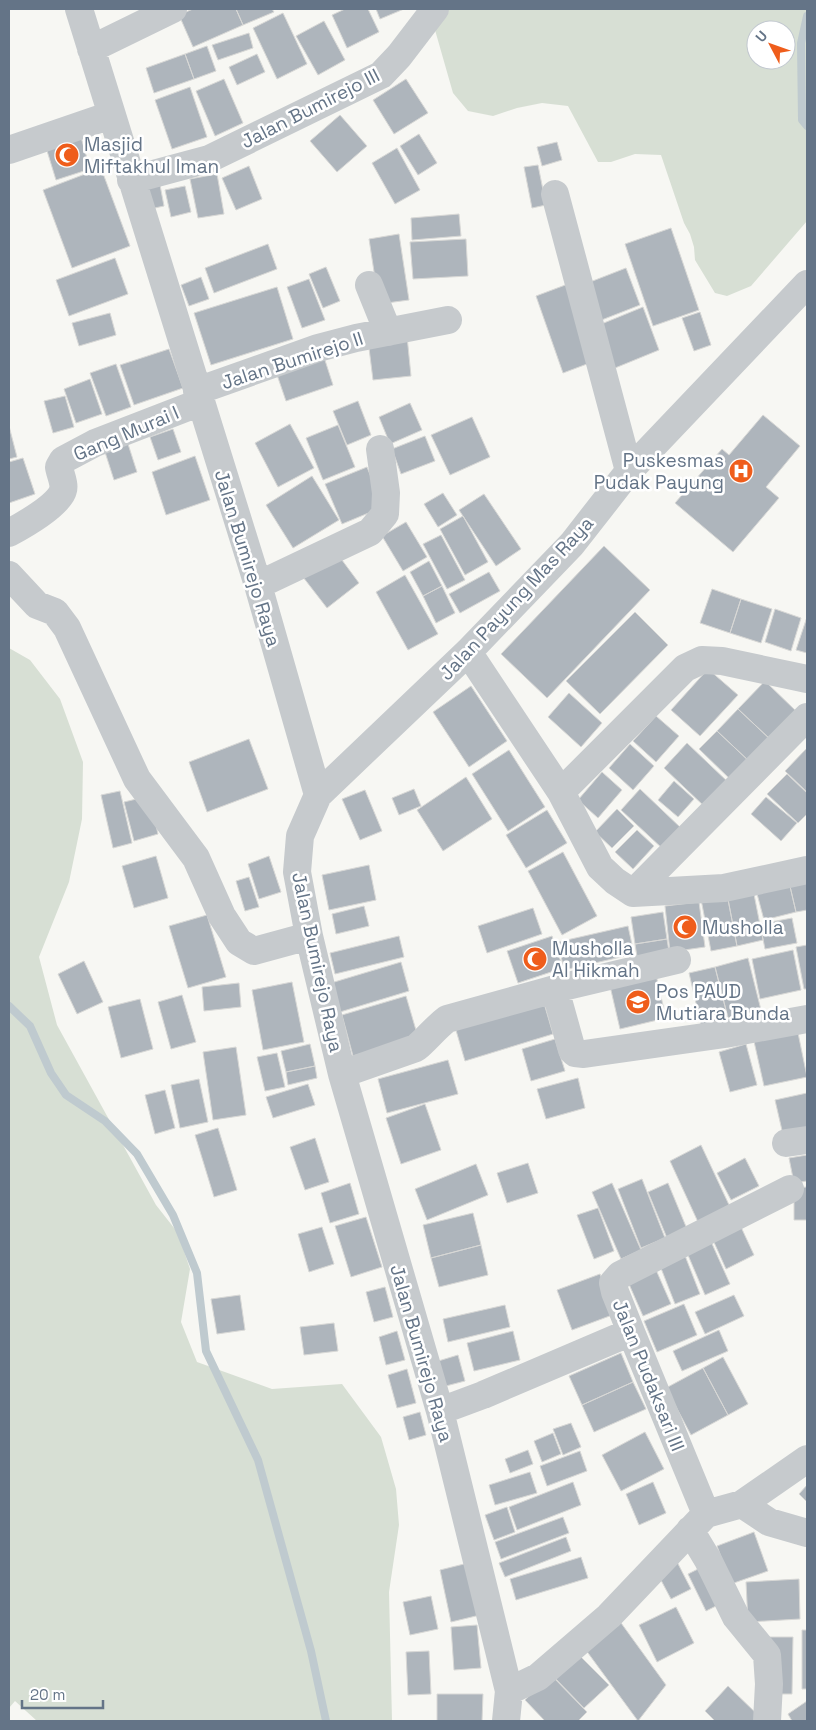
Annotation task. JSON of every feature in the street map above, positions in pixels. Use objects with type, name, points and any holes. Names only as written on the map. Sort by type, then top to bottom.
[{"type":"street","name":"Jalan Bumirejo Raya","points":[[79,9],[258,585],[318,795],[300,836],[297,872],[309,936],[342,1074],[440,1411],[509,1710]]},
{"type":"street","points":[[91,49],[173,9]]},
{"type":"street","name":"Jalan Bumirejo III","points":[[131,180],[209,159],[381,75],[399,56],[435,9]]},
{"type":"street","points":[[9,150],[111,115]]},
{"type":"street","points":[[555,194],[629,471]]},
{"type":"street","name":"Jalan Payung Mas Raya","points":[[318,795],[468,652],[572,544],[629,471],[807,284]]},
{"type":"street","name":"Jalan Bumirejo II","points":[[369,285],[388,332]]},
{"type":"street","name":"Jalan Bumirejo II","points":[[199,397],[318,348],[448,320]]},
{"type":"street","name":"Gang Murai I","points":[[9,533],[23,526],[59,499],[64,489],[59,467],[63,460],[96,443],[199,397]]},
{"type":"street","points":[[258,585],[370,532],[385,514],[386,493],[380,449]]},
{"type":"street","points":[[9,575],[37,605],[55,612],[68,628],[137,779],[196,858],[222,916],[240,942],[254,952],[309,936]]},
{"type":"street","points":[[468,652],[561,792],[600,867],[615,881],[633,893],[724,888],[807,870]]},
{"type":"street","points":[[561,792],[685,668],[702,660],[722,661],[807,679]]},
{"type":"street","points":[[633,893],[807,717]]},
{"type":"street","points":[[342,1074],[416,1048],[424,1042],[436,1027],[447,1019],[555,989],[678,960]]},
{"type":"street","points":[[555,989],[572,1050],[576,1053],[584,1054],[725,1034],[807,1018]]},
{"type":"street","name":"Jalan Pudaksari III","points":[[767,1721],[769,1684],[767,1655],[736,1617],[708,1560],[698,1522],[613,1283],[620,1275],[790,1189]]},
{"type":"street","points":[[440,1411],[631,1332]]},
{"type":"street","points":[[509,1710],[538,1677],[608,1616],[698,1522],[742,1504],[807,1459]]},
{"type":"street","points":[[742,1504],[769,1522],[807,1533]]},
{"type":"shaded area","points":[[429,9],[807,9],[807,221],[751,286],[727,296],[715,293],[695,260],[690,234],[684,223],[661,155],[635,154],[611,162],[598,162],[568,106],[542,103],[517,108],[493,116],[468,111],[453,93]]},
{"type":"shaded area","points":[[9,648],[30,660],[60,699],[83,762],[82,819],[69,882],[39,957],[57,1025],[156,1205],[178,1233],[190,1269],[181,1322],[197,1362],[272,1389],[342,1384],[381,1437],[396,1489],[399,1525],[389,1592],[392,1721],[37,1721],[15,1701],[9,1708]]},
{"type":"building","points":[[193,9],[236,9],[243,25],[193,47],[179,15]]},
{"type":"building","points":[[236,9],[272,9],[274,12],[243,25]]},
{"type":"building","points":[[345,9],[368,9],[379,32],[347,48],[332,15]]},
{"type":"building","points":[[376,9],[404,9],[380,19]]},
{"type":"building","points":[[283,13],[307,64],[277,79],[253,28]]},
{"type":"building","points":[[324,21],[345,60],[318,75],[296,36]]},
{"type":"building","points":[[249,33],[253,48],[218,60],[212,45]]},
{"type":"building","points":[[207,46],[216,71],[194,79],[185,54]]},
{"type":"building","points":[[185,54],[194,79],[154,93],[146,68]]},
{"type":"building","points":[[257,54],[265,72],[237,85],[229,67]]},
{"type":"building","points":[[224,79],[243,123],[215,136],[196,91]]},
{"type":"building","points":[[406,79],[428,113],[394,134],[373,100]]},
{"type":"building","points":[[190,87],[207,137],[172,149],[155,100]]},
{"type":"building","points":[[340,115],[367,146],[337,172],[310,141]]},
{"type":"building","name":"Masjid Miftakhul Iman","points":[[79,130],[90,169],[56,180],[44,141]]},
{"type":"building","points":[[419,134],[437,163],[418,175],[400,146]]},
{"type":"building","points":[[557,142],[562,160],[542,166],[537,147]]},
{"type":"building","points":[[397,148],[420,190],[395,204],[372,163]]},
{"type":"building","points":[[538,165],[546,205],[532,208],[524,167]]},
{"type":"building","points":[[249,166],[262,199],[236,210],[222,178]]},
{"type":"building","points":[[101,168],[130,246],[72,268],[43,190]]},
{"type":"building","points":[[217,174],[224,214],[198,218],[190,179]]},
{"type":"building","points":[[160,185],[164,206],[150,209],[146,188]]},
{"type":"building","points":[[185,186],[191,212],[171,217],[165,190]]},
{"type":"building","points":[[459,214],[461,236],[412,240],[411,218]]},
{"type":"building","points":[[671,228],[699,310],[653,326],[625,244]]},
{"type":"building","points":[[399,234],[409,300],[379,304],[369,239]]},
{"type":"building","points":[[466,239],[468,276],[413,279],[410,242]]},
{"type":"building","points":[[268,244],[277,269],[214,293],[205,268]]},
{"type":"building","points":[[115,258],[128,294],[69,316],[56,280]]},
{"type":"building","points":[[326,267],[340,301],[323,308],[309,274]]},
{"type":"building","points":[[626,268],[640,305],[599,321],[585,284]]},
{"type":"building","points":[[201,277],[209,299],[189,306],[181,285]]},
{"type":"building","points":[[309,279],[325,320],[302,328],[287,287]]},
{"type":"building","points":[[568,284],[595,361],[563,373],[536,296]]},
{"type":"building","points":[[277,287],[293,339],[211,365],[194,313]]},
{"type":"building","points":[[643,307],[659,350],[615,368],[599,325]]},
{"type":"building","points":[[700,312],[711,345],[694,351],[682,318]]},
{"type":"building","points":[[110,313],[116,335],[79,346],[72,323]]},
{"type":"building","points":[[407,336],[411,376],[373,380],[368,340]]},
{"type":"building","points":[[169,349],[183,388],[134,405],[120,365]]},
{"type":"building","points":[[322,351],[333,385],[286,401],[274,366]]},
{"type":"building","points":[[116,364],[131,407],[106,416],[90,373]]},
{"type":"building","points":[[90,379],[102,414],[76,423],[64,389]]},
{"type":"building","points":[[65,396],[74,427],[53,433],[44,401]]},
{"type":"building","points":[[358,401],[371,435],[347,445],[333,411]]},
{"type":"building","points":[[410,403],[422,430],[390,444],[379,417]]},
{"type":"building","name":"Puskesmas Pudak Payung","points":[[763,415],[800,446],[766,487],[779,498],[733,552],[675,503],[722,449],[729,455]]},
{"type":"building","points":[[472,417],[490,457],[450,475],[431,435]]},
{"type":"building","points":[[290,424],[314,468],[278,487],[255,443]]},
{"type":"building","points":[[338,425],[355,467],[323,480],[306,438]]},
{"type":"building","points":[[9,426],[17,457],[9,459]]},
{"type":"building","points":[[173,429],[181,452],[158,460],[150,437]]},
{"type":"building","points":[[425,436],[435,461],[401,474],[392,449]]},
{"type":"building","points":[[128,444],[137,472],[114,480],[105,452]]},
{"type":"building","points":[[195,456],[210,500],[166,515],[152,472]]},
{"type":"building","points":[[23,458],[35,494],[9,503],[9,462]]},
{"type":"building","points":[[367,467],[383,507],[342,524],[325,484]]},
{"type":"building","points":[[312,476],[339,520],[293,548],[266,505]]},
{"type":"building","points":[[443,493],[457,515],[438,527],[424,504]]},
{"type":"building","points":[[484,494],[521,549],[496,566],[459,510]]},
{"type":"building","points":[[463,516],[488,562],[465,575],[440,529]]},
{"type":"building","points":[[406,522],[427,557],[403,571],[382,536]]},
{"type":"building","points":[[441,535],[465,580],[447,589],[423,544]]},
{"type":"building","points":[[604,546],[650,590],[547,698],[501,654]]},
{"type":"building","points":[[336,552],[359,583],[327,608],[303,577]]},
{"type":"building","points":[[429,561],[442,586],[423,596],[410,572]]},
{"type":"building","points":[[489,572],[500,591],[460,613],[449,594]]},
{"type":"building","points":[[405,575],[438,634],[408,650],[376,592]]},
{"type":"building","points":[[442,586],[455,613],[436,623],[423,596]]},
{"type":"building","points":[[712,589],[741,599],[730,633],[700,623]]},
{"type":"building","points":[[741,599],[772,609],[761,643],[730,633]]},
{"type":"building","points":[[775,609],[801,618],[791,651],[765,642]]},
{"type":"building","points":[[635,612],[668,645],[600,714],[566,681]]},
{"type":"building","points":[[807,617],[807,653],[796,650]]},
{"type":"building","points":[[708,669],[738,695],[700,736],[671,710]]},
{"type":"building","points":[[765,681],[798,713],[772,741],[738,709]]},
{"type":"building","points":[[471,686],[507,741],[469,767],[433,712]]},
{"type":"building","points":[[569,693],[602,723],[581,747],[548,717]]},
{"type":"building","points":[[738,709],[772,741],[751,763],[717,731]]},
{"type":"building","points":[[656,716],[679,736],[656,762],[633,741]]},
{"type":"building","points":[[717,731],[751,763],[733,782],[699,749]]},
{"type":"building","points":[[249,739],[268,789],[207,812],[189,762]]},
{"type":"building","points":[[687,743],[729,783],[705,807],[664,768]]},
{"type":"building","points":[[630,744],[654,766],[633,790],[609,768]]},
{"type":"building","points":[[509,750],[545,807],[508,831],[472,774]]},
{"type":"building","points":[[807,750],[807,792],[785,771]]},
{"type":"building","points":[[602,772],[622,790],[598,818],[578,800]]},
{"type":"building","points":[[787,774],[807,793],[807,814],[798,823],[767,794]]},
{"type":"building","points":[[466,777],[492,819],[443,851],[417,810]]},
{"type":"building","points":[[674,781],[694,799],[678,817],[658,800]]},
{"type":"building","points":[[414,789],[421,806],[399,815],[392,798]]},
{"type":"building","points":[[640,789],[682,829],[663,849],[621,810]]},
{"type":"building","points":[[365,790],[382,831],[360,840],[342,799]]},
{"type":"building","points":[[120,791],[132,843],[113,848],[101,795]]},
{"type":"building","points":[[149,796],[158,834],[134,841],[124,802]]},
{"type":"building","points":[[766,797],[797,823],[781,841],[751,814]]},
{"type":"building","points":[[617,809],[634,826],[612,848],[595,832]]},
{"type":"building","points":[[547,810],[567,843],[526,868],[506,835]]},
{"type":"building","points":[[637,830],[654,846],[633,869],[615,852]]},
{"type":"building","points":[[563,852],[597,916],[562,935],[528,871]]},
{"type":"building","points":[[156,856],[168,898],[134,908],[122,866]]},
{"type":"building","points":[[269,856],[281,892],[259,899],[248,864]]},
{"type":"building","points":[[369,865],[376,900],[329,910],[322,875]]},
{"type":"building","points":[[249,877],[259,907],[245,911],[236,881]]},
{"type":"building","points":[[807,878],[807,910],[796,912],[789,882]]},
{"type":"building","points":[[789,882],[796,912],[764,920],[756,890]]},
{"type":"building","points":[[752,884],[763,940],[737,946],[726,889]]},
{"type":"building","points":[[726,889],[737,946],[711,951],[700,894]]},
{"type":"building","name":"Musholla","points":[[699,902],[705,947],[670,952],[665,906]]},
{"type":"building","points":[[364,906],[369,926],[336,934],[332,914]]},
{"type":"building","points":[[533,908],[542,934],[487,953],[478,926]]},
{"type":"building","points":[[663,912],[667,939],[635,944],[631,917]]},
{"type":"building","points":[[207,915],[226,977],[188,988],[169,926]]},
{"type":"building","points":[[792,918],[797,943],[765,949],[760,924]]},
{"type":"building","points":[[628,926],[634,954],[564,970],[558,942]]},
{"type":"building","points":[[399,936],[404,957],[335,974],[330,953]]},
{"type":"building","name":"Musholla Al Hikmah","points":[[552,936],[563,968],[518,983],[507,951]]},
{"type":"building","points":[[667,939],[670,958],[638,963],[635,944]]},
{"type":"building","points":[[807,945],[807,989],[804,989],[796,947]]},
{"type":"building","points":[[793,950],[801,990],[760,999],[752,959]]},
{"type":"building","points":[[748,958],[761,1010],[728,1018],[715,967]]},
{"type":"building","points":[[84,961],[103,1002],[77,1014],[58,974]]},
{"type":"building","points":[[401,962],[409,991],[340,1012],[331,983]]},
{"type":"building","points":[[715,967],[728,1018],[701,1025],[689,973]]},
{"type":"building","name":"Pos PAUD Mutiara Bunda","points":[[656,975],[666,1018],[620,1029],[610,986]]},
{"type":"building","points":[[292,982],[304,1042],[263,1050],[252,990]]},
{"type":"building","points":[[239,983],[241,1007],[204,1011],[202,987]]},
{"type":"building","points":[[541,993],[553,1034],[465,1061],[453,1020]]},
{"type":"building","points":[[182,995],[196,1042],[171,1049],[158,1002]]},
{"type":"building","points":[[406,996],[418,1037],[353,1056],[342,1015]]},
{"type":"building","points":[[140,999],[153,1049],[121,1058],[108,1007]]},
{"type":"building","points":[[797,1028],[807,1077],[764,1086],[753,1037]]},
{"type":"building","points":[[555,1039],[565,1071],[531,1081],[522,1049]]},
{"type":"building","points":[[310,1044],[315,1066],[286,1072],[281,1051]]},
{"type":"building","points":[[746,1044],[757,1085],[730,1092],[719,1052]]},
{"type":"building","points":[[236,1047],[246,1115],[213,1120],[203,1052]]},
{"type":"building","points":[[277,1053],[285,1087],[265,1091],[257,1057]]},
{"type":"building","points":[[448,1060],[458,1094],[387,1113],[378,1079]]},
{"type":"building","points":[[315,1066],[317,1078],[288,1085],[286,1072]]},
{"type":"building","points":[[578,1078],[585,1108],[546,1119],[537,1089]]},
{"type":"building","points":[[199,1079],[208,1122],[180,1128],[171,1085]]},
{"type":"building","points":[[308,1084],[315,1105],[273,1118],[266,1097]]},
{"type":"building","points":[[165,1090],[175,1128],[155,1134],[145,1095]]},
{"type":"building","points":[[807,1093],[807,1134],[784,1139],[775,1100]]},
{"type":"building","points":[[425,1104],[441,1150],[401,1164],[386,1118]]},
{"type":"building","points":[[218,1128],[237,1190],[214,1197],[195,1135]]},
{"type":"building","points":[[315,1138],[329,1182],[305,1190],[290,1147]]},
{"type":"building","points":[[701,1145],[730,1207],[698,1222],[670,1161]]},
{"type":"building","points":[[807,1155],[807,1181],[794,1183],[789,1158]]},
{"type":"building","points":[[745,1158],[759,1186],[731,1200],[717,1173]]},
{"type":"building","points":[[528,1163],[538,1193],[507,1203],[497,1173]]},
{"type":"building","points":[[476,1164],[488,1195],[427,1220],[415,1189]]},
{"type":"building","points":[[642,1179],[665,1238],[641,1248],[618,1189]]},
{"type":"building","points":[[350,1183],[359,1214],[330,1223],[321,1193]]},
{"type":"building","points":[[612,1183],[641,1250],[621,1259],[592,1192]]},
{"type":"building","points":[[668,1183],[687,1229],[667,1238],[648,1192]]},
{"type":"building","points":[[807,1187],[807,1220],[794,1220],[794,1188]]},
{"type":"building","points":[[598,1208],[614,1251],[594,1259],[577,1215]]},
{"type":"building","points":[[473,1213],[481,1245],[431,1258],[423,1225]]},
{"type":"building","points":[[366,1217],[382,1267],[351,1277],[335,1226]]},
{"type":"building","points":[[322,1227],[334,1264],[309,1272],[298,1234]]},
{"type":"building","points":[[741,1227],[754,1255],[726,1269],[713,1240]]},
{"type":"building","points":[[709,1237],[730,1284],[705,1295],[685,1248]]},
{"type":"building","points":[[481,1245],[488,1275],[439,1287],[431,1258]]},
{"type":"building","points":[[682,1248],[700,1294],[675,1304],[657,1258]]},
{"type":"building","points":[[653,1263],[671,1304],[643,1316],[625,1275]]},
{"type":"building","points":[[600,1274],[615,1314],[572,1330],[557,1290]]},
{"type":"building","points":[[385,1287],[393,1317],[374,1322],[366,1292]]},
{"type":"building","points":[[240,1295],[245,1330],[217,1334],[211,1299]]},
{"type":"building","points":[[734,1295],[744,1316],[705,1334],[695,1312]]},
{"type":"building","points":[[684,1304],[697,1335],[657,1352],[644,1321]]},
{"type":"building","points":[[505,1305],[510,1327],[448,1342],[443,1319]]},
{"type":"building","points":[[334,1323],[338,1351],[304,1355],[300,1327]]},
{"type":"building","points":[[719,1330],[728,1351],[682,1371],[673,1351]]},
{"type":"building","points":[[397,1331],[405,1360],[386,1365],[379,1337]]},
{"type":"building","points":[[513,1331],[520,1360],[474,1371],[467,1343]]},
{"type":"building","points":[[621,1353],[633,1382],[582,1405],[569,1376]]},
{"type":"building","points":[[458,1355],[465,1381],[442,1387],[435,1362]]},
{"type":"building","points":[[723,1357],[748,1404],[728,1415],[703,1368]]},
{"type":"building","points":[[703,1368],[728,1415],[691,1435],[666,1388]]},
{"type":"building","points":[[407,1369],[416,1403],[397,1408],[388,1375]]},
{"type":"building","points":[[633,1382],[646,1409],[594,1432],[582,1405]]},
{"type":"building","points":[[420,1412],[426,1435],[409,1440],[403,1417]]},
{"type":"building","points":[[571,1423],[581,1447],[563,1455],[553,1429]]},
{"type":"building","points":[[645,1432],[664,1469],[621,1491],[602,1455]]},
{"type":"building","points":[[553,1433],[561,1454],[542,1462],[534,1441]]},
{"type":"building","points":[[528,1450],[533,1464],[510,1473],[505,1459]]},
{"type":"building","points":[[580,1451],[587,1471],[547,1486],[540,1466]]},
{"type":"building","points":[[530,1472],[537,1493],[495,1505],[489,1485]]},
{"type":"building","points":[[573,1482],[581,1505],[517,1530],[509,1507]]},
{"type":"building","points":[[653,1482],[666,1513],[639,1525],[626,1494]]},
{"type":"building","points":[[807,1485],[807,1502],[799,1494]]},
{"type":"building","points":[[507,1507],[515,1532],[494,1540],[485,1515]]},
{"type":"building","points":[[563,1517],[569,1533],[501,1559],[495,1542]]},
{"type":"building","points":[[754,1532],[768,1571],[731,1584],[717,1546]]},
{"type":"building","points":[[566,1537],[571,1551],[505,1577],[499,1563]]},
{"type":"building","points":[[674,1556],[691,1589],[671,1599],[654,1567]]},
{"type":"building","points":[[581,1557],[588,1578],[516,1600],[510,1579]]},
{"type":"building","points":[[468,1563],[480,1615],[451,1622],[440,1570]]},
{"type":"building","points":[[708,1564],[726,1601],[706,1611],[688,1574]]},
{"type":"building","points":[[799,1579],[800,1619],[748,1622],[746,1582]]},
{"type":"building","points":[[431,1596],[438,1629],[410,1635],[403,1602]]},
{"type":"building","points":[[676,1607],[694,1643],[657,1662],[639,1625]]},
{"type":"building","points":[[616,1616],[666,1685],[638,1721],[580,1642]]},
{"type":"building","points":[[477,1625],[481,1668],[454,1670],[451,1627]]},
{"type":"building","points":[[802,1630],[807,1630],[807,1689],[802,1689]]},
{"type":"building","points":[[764,1637],[793,1637],[792,1694],[763,1694]]},
{"type":"building","points":[[429,1651],[431,1694],[408,1695],[406,1652]]},
{"type":"building","points":[[575,1651],[609,1685],[584,1708],[551,1674]]},
{"type":"building","points":[[551,1675],[587,1712],[578,1721],[545,1721],[525,1700]]},
{"type":"building","points":[[728,1686],[760,1717],[756,1721],[715,1721],[705,1711]]},
{"type":"building","points":[[437,1694],[483,1694],[482,1721],[437,1721]]},
{"type":"building","points":[[807,1701],[807,1721],[792,1721],[788,1714]]},
{"type":"waterway","points":[[807,16],[801,43],[802,120],[807,126]]},
{"type":"waterway","points":[[9,1006],[30,1026],[51,1073],[66,1095],[105,1121],[137,1154],[173,1215],[197,1273],[206,1351],[258,1460],[311,1651],[326,1721]]},
{"type":"place","name":"Masjid Miftakhul Iman","points":[[67,155]]},
{"type":"place","name":"Puskesmas Pudak Payung","points":[[741,471]]},
{"type":"place","name":"Musholla","points":[[685,927]]},
{"type":"place","name":"Musholla Al Hikmah","points":[[535,959]]},
{"type":"place","name":"Pos PAUD Mutiara Bunda","points":[[638,1002]]}]
